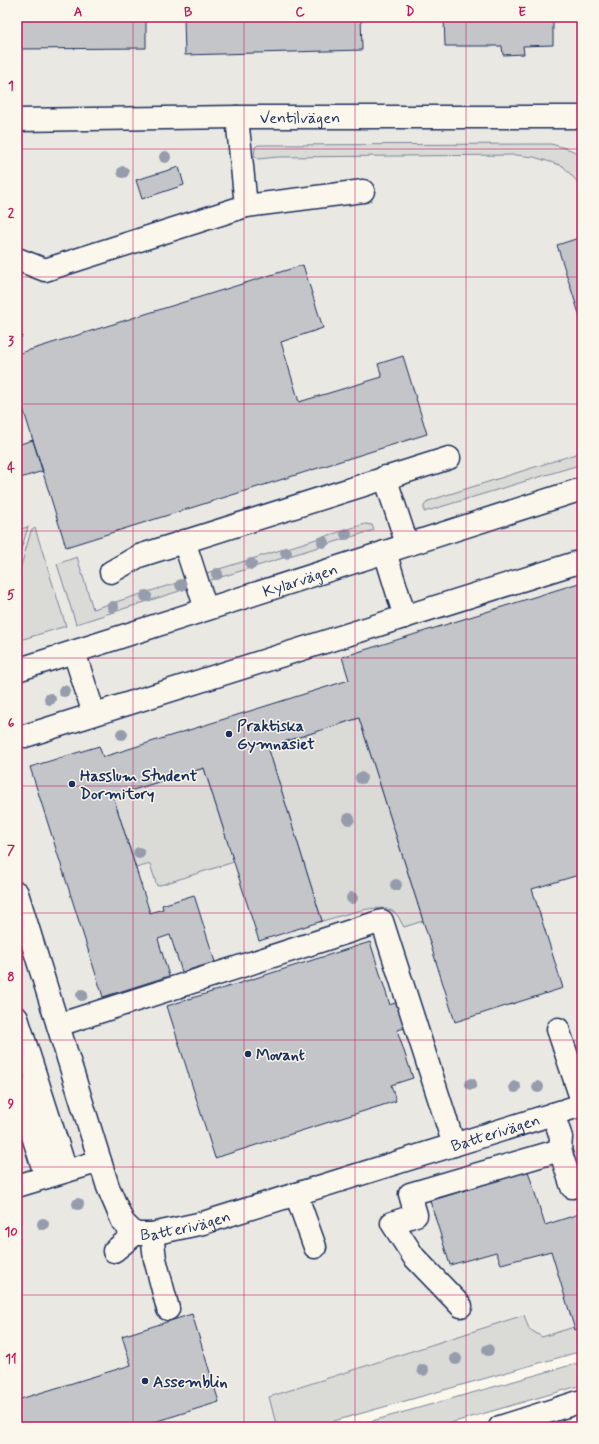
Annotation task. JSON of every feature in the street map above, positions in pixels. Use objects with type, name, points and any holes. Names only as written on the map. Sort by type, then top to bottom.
[{"type":"street","name":"Ventilvägen","points":[[17,120],[237,117],[582,117]]},
{"type":"street","points":[[237,117],[246,206]]},
{"type":"street","points":[[17,259],[45,270],[246,206],[363,191]]},
{"type":"street","points":[[111,572],[139,556],[449,458]]},
{"type":"street","points":[[385,477],[407,544]]},
{"type":"street","name":"Kylarvägen","points":[[17,670],[582,488]]},
{"type":"street","points":[[184,541],[206,608]]},
{"type":"street","points":[[385,552],[405,617]]},
{"type":"street","points":[[25,736],[582,561]]},
{"type":"street","points":[[74,652],[94,714]]},
{"type":"street","name":"Batterivägen","points":[[17,893],[24,938],[58,1025],[108,1187],[123,1222],[143,1234],[203,1223],[582,1104]]},
{"type":"street","points":[[58,1025],[382,921],[454,1145]]},
{"type":"street","points":[[17,1018],[56,1174]]},
{"type":"street","points":[[558,1029],[582,1101]]},
{"type":"street","points":[[17,1086],[56,1174]]},
{"type":"street","points":[[553,1114],[560,1137],[560,1150],[572,1187]]},
{"type":"street","points":[[460,1306],[414,1257],[392,1223],[416,1215],[410,1194],[560,1150]]},
{"type":"street","points":[[17,1186],[100,1161]]},
{"type":"street","points":[[296,1194],[315,1247]]},
{"type":"street","points":[[114,1251],[143,1234],[155,1259],[168,1309]]},
{"type":"street","points":[[500,1427],[582,1401]]},
{"type":"shaded area","points":[[17,17],[582,17],[582,1340],[282,1427],[17,1427]]},
{"type":"shaded area","points":[[551,144],[570,150],[579,156],[582,167],[582,187],[563,166],[534,157],[516,155],[278,157],[258,159],[254,156],[255,147],[258,145]]},
{"type":"shaded area","points":[[582,452],[582,464],[424,512],[424,506],[428,501]]},
{"type":"shaded area","points":[[365,524],[372,525],[374,530],[205,582],[203,574]]},
{"type":"shaded area","points":[[28,527],[17,562],[17,530]]},
{"type":"shaded area","points":[[35,528],[66,626],[17,641],[17,580],[31,531]]},
{"type":"shaded area","points":[[77,557],[93,609],[186,580],[192,587],[76,624],[57,564]]},
{"type":"shaded area","points":[[359,718],[423,921],[404,927],[395,913],[388,909],[380,908],[360,911],[322,921],[268,747]]},
{"type":"shaded area","points":[[204,768],[234,862],[157,886],[150,864],[136,868],[113,796]]},
{"type":"shaded area","points":[[524,1315],[529,1329],[542,1337],[574,1327],[575,1329],[582,1327],[582,1351],[313,1427],[278,1427],[276,1424],[269,1397]]},
{"type":"shaded area","points":[[582,1362],[582,1385],[437,1427],[351,1427]]},
{"type":"building","points":[[17,17],[146,17],[146,48],[17,49]]},
{"type":"building","points":[[184,17],[361,17],[362,50],[185,55]]},
{"type":"building","points":[[444,17],[553,17],[553,45],[523,46],[524,54],[503,55],[502,46],[445,46]]},
{"type":"building","points":[[179,167],[184,185],[142,199],[136,180]]},
{"type":"building","points":[[582,237],[582,323],[557,245]]},
{"type":"building","points":[[303,265],[323,328],[281,342],[299,402],[382,377],[378,364],[403,356],[427,434],[66,547],[17,389],[17,354]]},
{"type":"building","points":[[17,322],[22,337],[17,339]]},
{"type":"building","points":[[33,440],[43,471],[17,479],[17,445]]},
{"type":"building","points":[[582,582],[582,874],[532,889],[563,988],[455,1022],[359,718],[268,747],[322,921],[259,941],[204,768],[113,796],[150,913],[163,909],[162,905],[194,895],[215,962],[182,972],[170,935],[158,939],[169,976],[103,997],[30,767],[99,746],[103,757],[349,680],[342,657]]},
{"type":"building","points":[[370,942],[390,1005],[397,1002],[405,1028],[397,1030],[413,1078],[391,1085],[396,1101],[215,1158],[167,1006]]},
{"type":"building","points":[[528,1171],[545,1225],[582,1213],[582,1327],[575,1330],[551,1251],[501,1264],[496,1252],[450,1265],[430,1201]]},
{"type":"building","name":"Assemblin","points":[[192,1314],[219,1402],[151,1423],[152,1427],[17,1427],[17,1400],[131,1365],[122,1336]]},
{"type":"place","name":"Praktiska Gymnasiet","points":[[229,734]]},
{"type":"place","name":"Hasslum Student Dormitory","points":[[72,784]]},
{"type":"place","name":"Movant","points":[[248,1054]]},
{"type":"place","name":"Assemblin","points":[[145,1381]]}]
